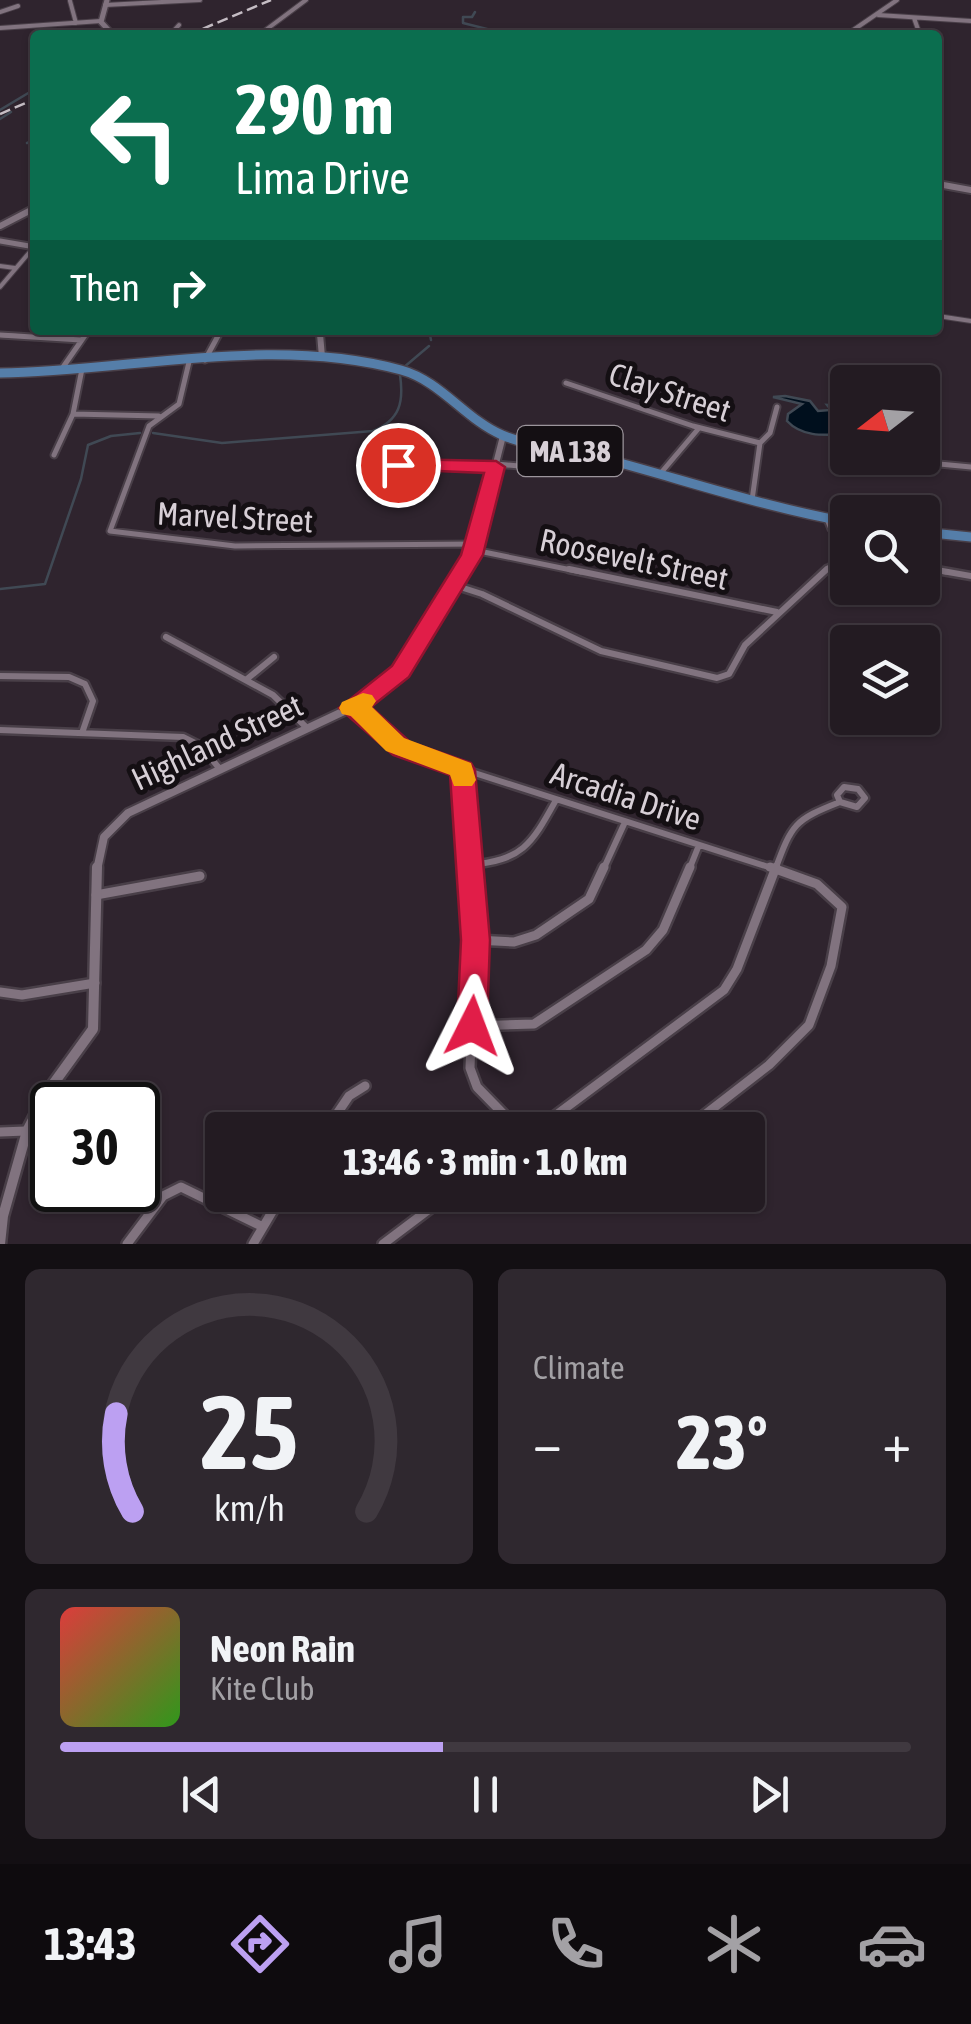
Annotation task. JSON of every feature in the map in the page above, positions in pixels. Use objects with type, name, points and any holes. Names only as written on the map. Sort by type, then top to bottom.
[{"type":"main road","points":[[106,3],[100,21],[108,30]]},
{"type":"main road","points":[[942,185],[971,190]]},
{"type":"main road","points":[[2,224],[30,210]]},
{"type":"main road","points":[[21,215],[30,216]]},
{"type":"main road","name":"MA 138","points":[[0,373],[322,357],[401,370],[436,385],[482,425],[503,436],[830,519]]},
{"type":"main road","points":[[940,534],[971,537]]},
{"type":"street","points":[[106,3],[200,0]]},
{"type":"street","points":[[266,30],[306,0]]},
{"type":"street","points":[[854,30],[897,0]]},
{"type":"street","points":[[70,1],[76,22]]},
{"type":"street","points":[[0,12],[18,6]]},
{"type":"street","points":[[878,15],[971,21]]},
{"type":"street","points":[[914,18],[918,30]]},
{"type":"street","points":[[0,28],[100,21]]},
{"type":"street","points":[[175,30],[180,25]]},
{"type":"street","points":[[0,240],[30,246]]},
{"type":"street","points":[[0,288],[30,253]]},
{"type":"street","points":[[0,266],[16,268]]},
{"type":"street","points":[[942,317],[971,321]]},
{"type":"street","points":[[0,335],[81,340]]},
{"type":"street","points":[[60,371],[84,335]]},
{"type":"street","points":[[205,361],[218,335]]},
{"type":"street","points":[[320,335],[322,357]]},
{"type":"street","points":[[73,414],[160,416],[180,404],[189,362]]},
{"type":"street","points":[[54,455],[73,414],[82,369]]},
{"type":"street","name":"Clay Street","points":[[566,383],[699,428],[760,443]]},
{"type":"street","points":[[752,500],[760,443],[770,432],[777,407]]},
{"type":"street","name":"Marvel Street","points":[[160,416],[150,426],[110,531],[225,545],[476,547]]},
{"type":"street","points":[[660,474],[699,428]]},
{"type":"street","name":"Highland Street","points":[[0,1244],[10,1187],[27,1131],[46,1094],[90,1038],[96,1019],[98,848],[116,820],[351,708],[382,690],[401,671],[476,547],[503,436]]},
{"type":"street","points":[[369,464],[531,468]]},
{"type":"street","points":[[940,464],[971,467]]},
{"type":"street","points":[[827,519],[830,526]]},
{"type":"street","name":"Roosevelt Street","points":[[476,547],[763,612],[783,610]]},
{"type":"street","points":[[454,585],[482,594],[602,652],[711,678],[729,674],[745,644],[830,567]]},
{"type":"street","points":[[940,571],[971,576]]},
{"type":"street","points":[[166,637],[247,679],[273,696],[307,728]]},
{"type":"street","points":[[247,679],[274,657]]},
{"type":"street","points":[[0,676],[69,676],[86,684],[93,701],[82,733]]},
{"type":"street","name":"Arcadia Drive","points":[[351,708],[374,731],[395,744],[462,770],[820,885],[844,910],[842,931],[814,1016],[788,1046],[707,1112]]},
{"type":"street","points":[[0,730],[183,737],[201,746],[219,768]]},
{"type":"street","points":[[462,770],[476,940],[473,1080],[502,1112]]},
{"type":"street","points":[[469,865],[503,863],[525,853],[556,800]]},
{"type":"street","points":[[560,1112],[724,990],[737,969],[794,825],[840,802]]},
{"type":"street","points":[[476,940],[514,942],[536,935],[589,899],[625,822]]},
{"type":"street","points":[[472,1026],[534,1024],[646,950],[663,930],[698,845]]},
{"type":"street","points":[[96,895],[200,876]]},
{"type":"street","points":[[0,992],[22,995],[96,983]]},
{"type":"street","points":[[338,1112],[349,1096],[365,1086]]},
{"type":"street","points":[[0,1132],[27,1131]]},
{"type":"street","points":[[127,1244],[163,1196],[181,1187],[263,1227]]},
{"type":"street","points":[[252,1244],[272,1212]]},
{"type":"street","points":[[383,1244],[425,1212]]},
{"type":"water","points":[[773,397],[810,401],[818,411],[830,410],[830,434],[815,434],[793,426],[787,421],[788,414],[802,404]]},
{"type":"waterway","points":[[475,12],[472,17],[463,17],[463,23],[491,30]]},
{"type":"waterway","points":[[0,110],[30,92]]},
{"type":"waterway","points":[[0,119],[11,112]]},
{"type":"waterway","points":[[430,335],[431,340]]},
{"type":"waterway","points":[[403,368],[429,346]]},
{"type":"waterway","points":[[153,433],[222,443],[373,431],[389,421],[398,409],[400,375]]},
{"type":"waterway","points":[[0,589],[45,584],[81,479],[88,445],[111,436],[140,433]]},
{"type":"railway","points":[[200,30],[271,0]]},
{"type":"railway","points":[[0,114],[30,101]]},
{"type":"slow traffic","points":[[363,701],[351,708],[360,710],[395,744],[462,770],[463,780]]},
{"type":"route","points":[[398,465],[496,467],[472,555],[401,671],[382,690],[351,708],[360,710],[402,748],[462,770],[476,940],[472,1026]]}]
